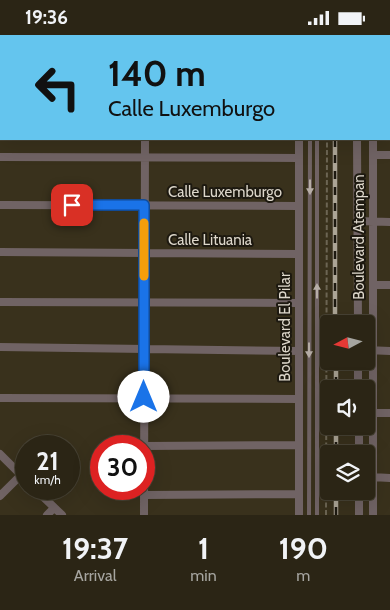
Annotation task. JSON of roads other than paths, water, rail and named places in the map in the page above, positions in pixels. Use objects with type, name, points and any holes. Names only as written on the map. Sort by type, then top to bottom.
[{"type":"street","points":[[144,435],[145,140]]},
{"type":"street","name":"Boulevard El Pilar","points":[[299,140],[299,515]]},
{"type":"street","name":"Boulevard Atempan","points":[[357,140],[358,315]]},
{"type":"street","name":"Boulevard Atempan","points":[[371,315],[373,285],[373,140]]},
{"type":"street","points":[[373,155],[390,155]]},
{"type":"street","points":[[0,157],[299,157]]},
{"type":"street","name":"Calle Luxemburgo","points":[[0,205],[299,206]]},
{"type":"street","points":[[358,221],[390,222]]},
{"type":"street","name":"Calle Lituania","points":[[0,252],[299,254]]},
{"type":"street","points":[[373,285],[390,285]]},
{"type":"street","points":[[0,302],[299,303]]},
{"type":"street","points":[[0,347],[299,351]]},
{"type":"street","points":[[375,351],[390,351]]},
{"type":"street","points":[[0,398],[299,399]]},
{"type":"street","points":[[375,413],[390,413]]},
{"type":"street","points":[[155,446],[299,445]]},
{"type":"street","points":[[0,454],[15,468]]},
{"type":"street","points":[[375,477],[390,478]]},
{"type":"street","points":[[0,496],[15,484]]},
{"type":"street","points":[[155,495],[299,494]]},
{"type":"street","points":[[46,500],[62,515]]},
{"type":"street","points":[[144,500],[144,515]]},
{"type":"street","points":[[359,500],[359,515]]},
{"type":"street","name":"Boulevard Atempan","points":[[373,500],[373,515]]},
{"type":"street","points":[[47,515],[54,508]]},
{"type":"lane","points":[[309,515],[310,140]]},
{"type":"lane","points":[[317,140],[317,515]]},
{"type":"railway","points":[[335,140],[335,315]]},
{"type":"railway","points":[[336,370],[336,380]]},
{"type":"railway","points":[[336,435],[336,445]]},
{"type":"railway","points":[[336,500],[336,515]]}]
